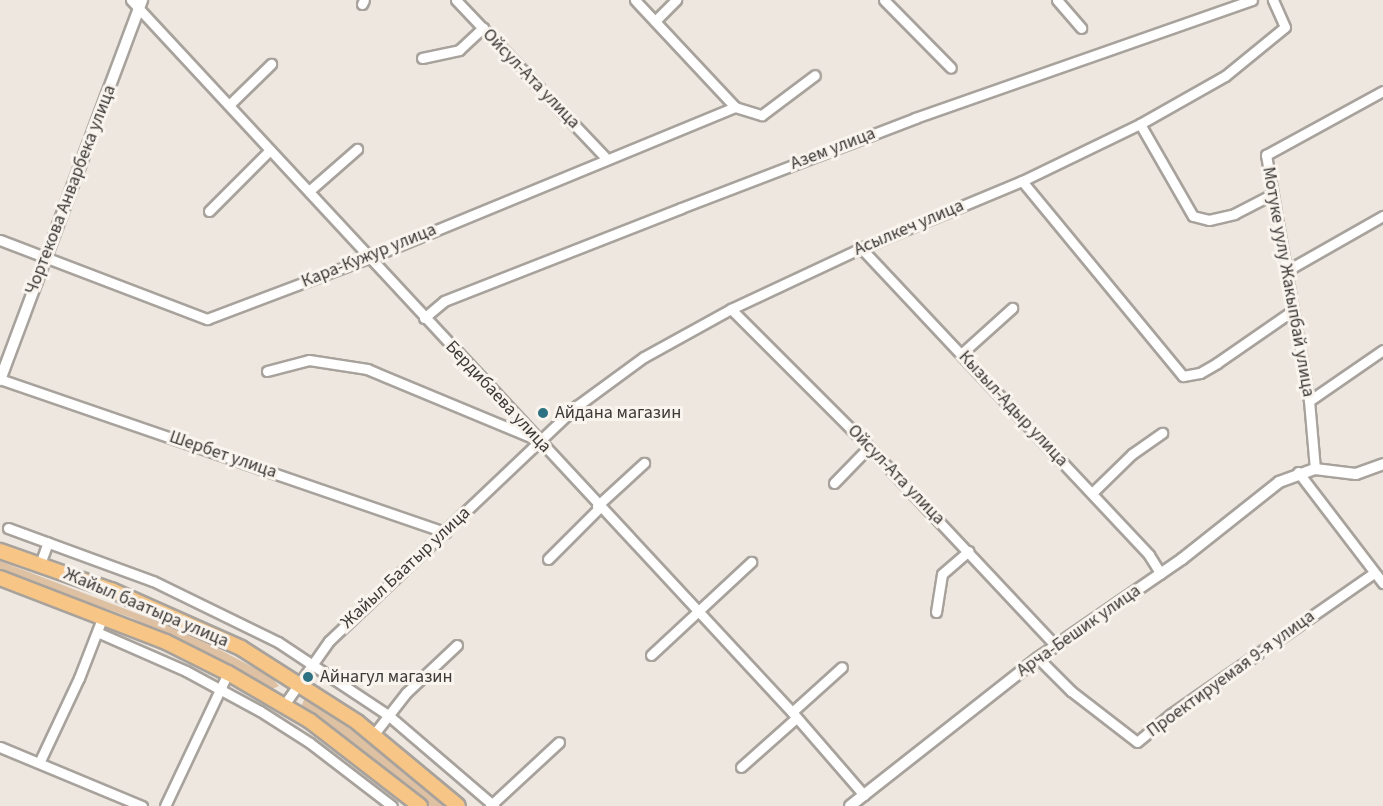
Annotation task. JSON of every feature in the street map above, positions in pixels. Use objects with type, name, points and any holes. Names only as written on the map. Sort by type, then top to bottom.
[{"type":"main road","name":"Жайыл баатыра улица","points":[[0,551],[40,564],[182,619],[299,683],[374,734],[458,806]]},
{"type":"main road","name":"Жайыл баатыра улица","points":[[0,578],[102,616],[228,673],[284,705],[342,744],[420,806]]},
{"type":"street","name":"Ойсул-Ата улица","points":[[456,0],[606,159]]},
{"type":"street","points":[[635,0],[735,107],[762,115],[815,75]]},
{"type":"street","points":[[655,21],[676,0]]},
{"type":"street","points":[[884,0],[951,68]]},
{"type":"street","points":[[1057,0],[1081,28]]},
{"type":"street","name":"Азем улица","points":[[424,318],[444,301],[915,118],[1252,0]]},
{"type":"street","name":"Асылкеч улица","points":[[540,442],[577,406],[644,357],[731,309],[861,248],[1022,181],[1140,124],[1225,76],[1285,27],[1273,0]]},
{"type":"street","name":"Бердибаева улица","points":[[137,3],[598,507],[794,715],[864,795]]},
{"type":"street","name":"Чортекова Анварбека улица","points":[[0,379],[137,3]]},
{"type":"street","points":[[422,57],[459,50],[483,28]]},
{"type":"street","points":[[229,105],[271,64]]},
{"type":"street","name":"Мотуке уулу Жакыпбай улица","points":[[1315,469],[1309,401],[1271,195],[1266,155],[1383,91]]},
{"type":"street","name":"Кара-Кужур улица","points":[[0,240],[45,255],[207,319],[371,257],[735,107]]},
{"type":"street","points":[[1140,124],[1193,216],[1209,220],[1234,214],[1271,195]]},
{"type":"street","points":[[309,190],[357,149]]},
{"type":"street","points":[[209,211],[270,150]]},
{"type":"street","points":[[1022,181],[1183,376],[1209,368],[1292,311]]},
{"type":"street","points":[[1286,271],[1383,216]]},
{"type":"street","name":"Кызыл-Адыр улица","points":[[861,248],[1149,555],[1161,574]]},
{"type":"street","points":[[961,354],[1012,308]]},
{"type":"street","name":"Ойсул-Ата улица","points":[[731,309],[869,447],[1056,646]]},
{"type":"street","points":[[1309,401],[1383,350]]},
{"type":"street","points":[[267,371],[309,360],[367,369],[540,442]]},
{"type":"street","name":"Шербет улица","points":[[0,379],[445,532]]},
{"type":"street","points":[[1092,494],[1132,454],[1162,433]]},
{"type":"street","name":"Жайыл Баатыр улица","points":[[284,705],[329,641],[540,442]]},
{"type":"street","points":[[834,483],[869,447]]},
{"type":"street","points":[[548,559],[644,463]]},
{"type":"street","name":"Арча-Бешик улица","points":[[850,806],[1038,658],[1161,574],[1279,482],[1298,472],[1315,469],[1356,474],[1383,464]]},
{"type":"street","points":[[1298,472],[1383,583]]},
{"type":"street","points":[[8,528],[198,600],[312,663],[388,715],[492,805],[559,742]]},
{"type":"street","points":[[40,564],[48,542]]},
{"type":"street","points":[[936,612],[942,574],[968,550]]},
{"type":"street","points":[[651,655],[750,562]]},
{"type":"street","name":"Проектируемая 9-я улица","points":[[1038,658],[1071,691],[1137,742],[1171,714],[1374,573]]},
{"type":"street","points":[[39,763],[102,616]]},
{"type":"street","points":[[97,632],[221,689],[302,738],[392,806]]},
{"type":"street","points":[[374,734],[388,715],[457,645]]},
{"type":"street","points":[[741,767],[842,667]]},
{"type":"street","points":[[165,806],[228,673]]},
{"type":"street","points":[[0,747],[142,806]]},
{"type":"shaded area","points":[[0,561],[188,633],[270,676],[279,686],[272,689],[132,618],[0,571]]},
{"type":"shaded area","points":[[304,700],[309,700],[364,739],[444,806],[430,806],[359,747],[301,707]]},
{"type":"place","name":"Айдана магазин","points":[[543,413]]},
{"type":"place","name":"Айнагул магазин","points":[[308,677]]}]
